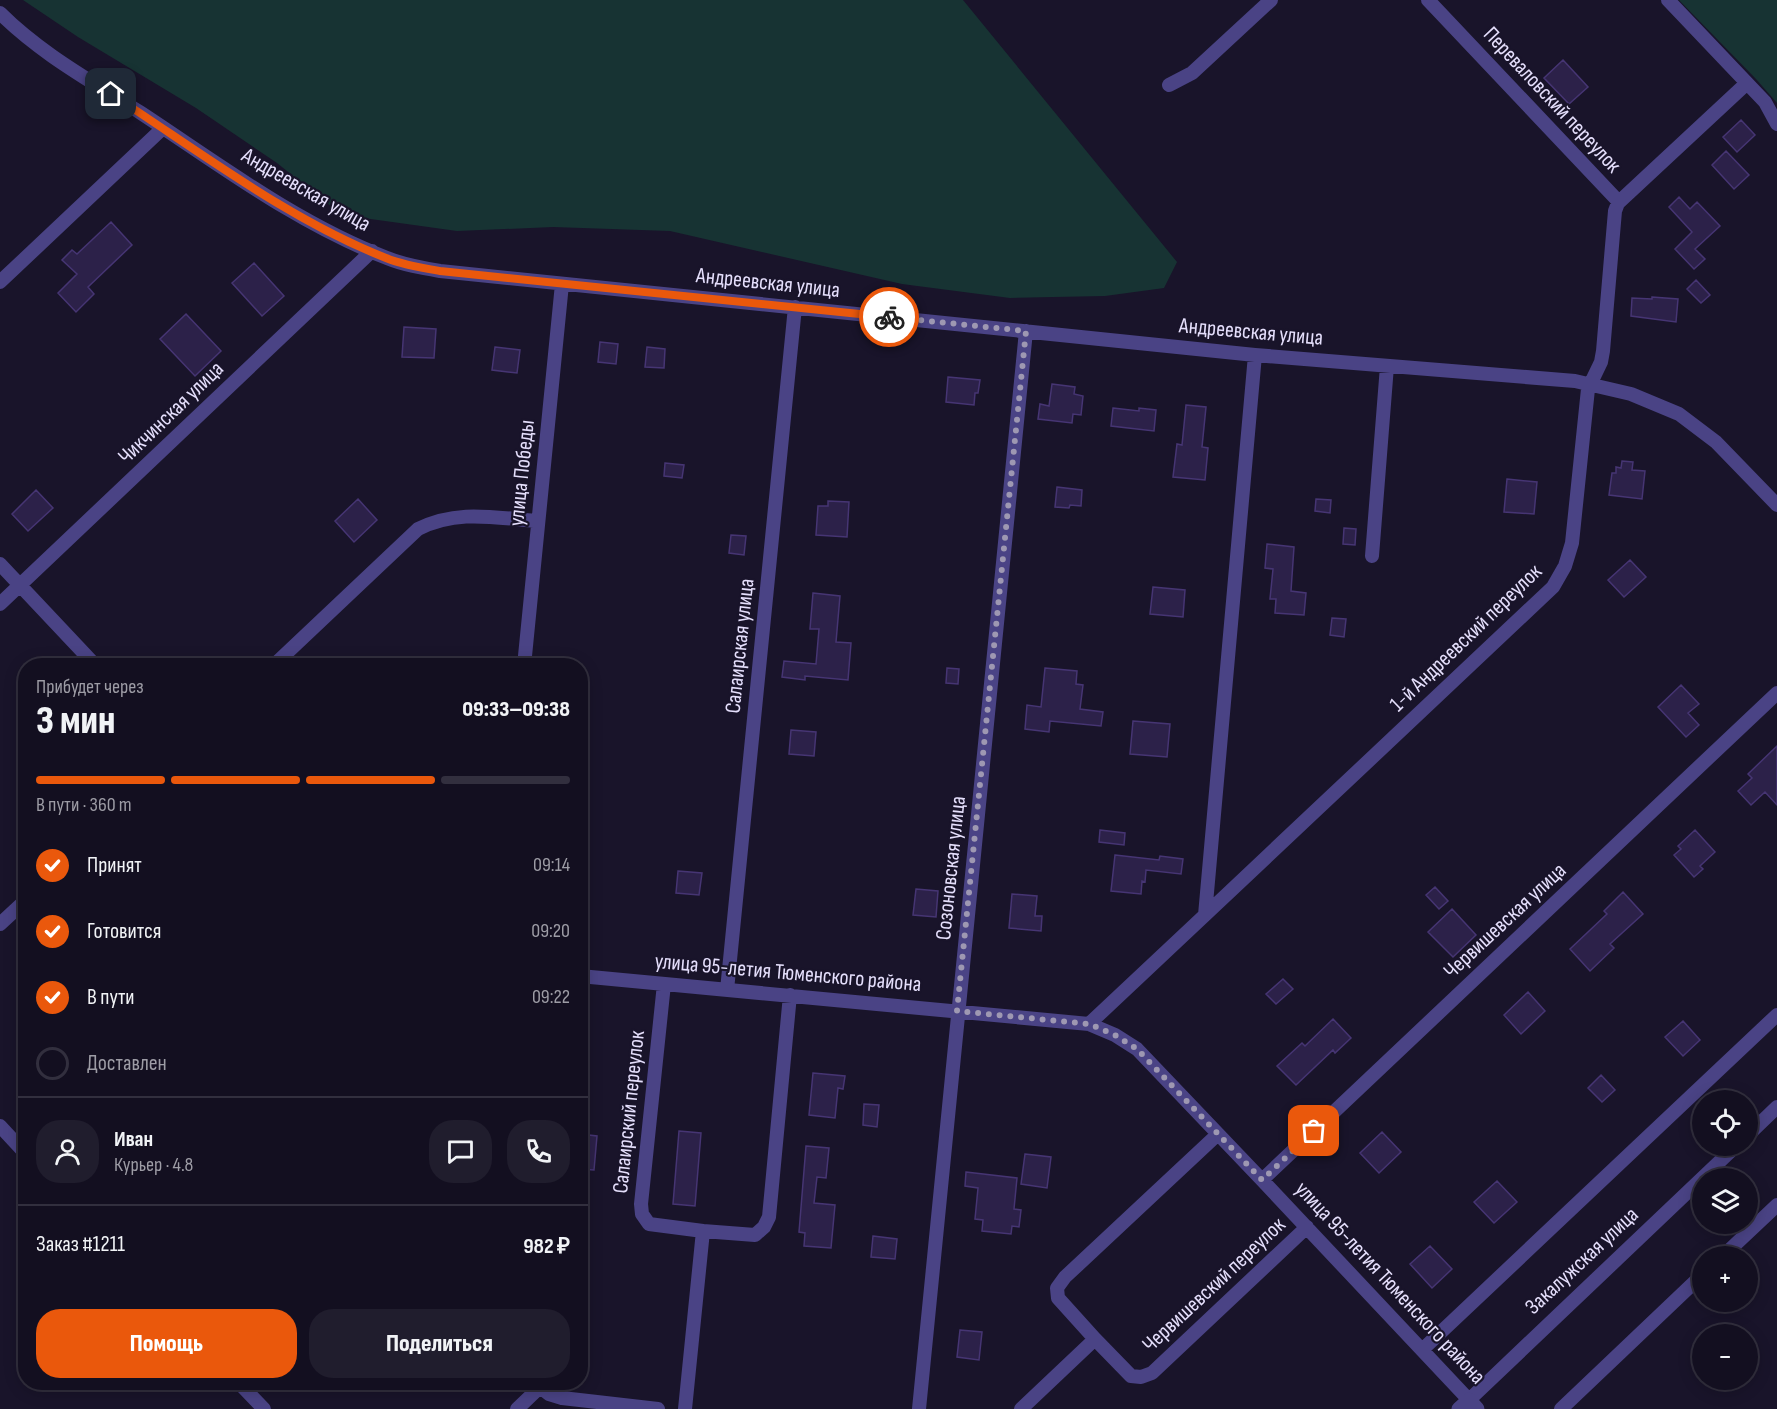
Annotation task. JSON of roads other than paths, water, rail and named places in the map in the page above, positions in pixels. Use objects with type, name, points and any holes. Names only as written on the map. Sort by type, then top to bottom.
[{"type":"street","points":[[1169,85],[1192,73],[1271,0]]},
{"type":"street","name":"Переваловский переулок","points":[[1428,0],[1619,202]]},
{"type":"street","points":[[1668,0],[1765,102],[1777,124]]},
{"type":"street","name":"Андреевская улица","points":[[0,14],[41,48],[318,227],[387,258],[440,271],[562,284],[1255,355],[1575,381],[1631,394],[1679,414],[1716,442],[1777,505]]},
{"type":"street","points":[[1619,202],[1747,83]]},
{"type":"street","points":[[0,282],[163,128]]},
{"type":"street","name":"1-й Андреевский переулок","points":[[1089,1024],[1553,587],[1565,566],[1574,532],[1590,384],[1601,362],[1603,351],[1615,211],[1619,202]]},
{"type":"street","name":"Чикчинская улица","points":[[0,604],[372,251]]},
{"type":"street","name":"улица Победы","points":[[525,658],[562,284]]},
{"type":"street","name":"Салаирская улица","points":[[727,990],[795,307]]},
{"type":"street","name":"Созоновская улица","points":[[919,1409],[1026,331]]},
{"type":"street","points":[[1205,915],[1255,355]]},
{"type":"street","points":[[1371,556],[1387,366]]},
{"type":"street","points":[[281,658],[418,529],[436,520],[456,516],[538,521]]},
{"type":"street","points":[[0,564],[88,658]]},
{"type":"street","name":"Червишевская улица","points":[[1262,1180],[1777,693]]},
{"type":"street","points":[[0,924],[18,907]]},
{"type":"street","name":"улица 95-летия Тюменского района","points":[[588,977],[1089,1024],[1115,1035],[1137,1049],[1307,1227],[1422,1350],[1468,1406]]},
{"type":"street","name":"Салаирский переулок","points":[[664,984],[641,1204],[642,1214],[649,1224],[703,1231],[755,1235],[764,1227],[769,1217],[790,995]]},
{"type":"street","points":[[1422,1350],[1777,1015]]},
{"type":"street","points":[[1758,1126],[1777,1107]]},
{"type":"street","points":[[0,1126],[18,1145]]},
{"type":"street","name":"Червишевский переулок","points":[[1218,1134],[1065,1277],[1057,1288],[1058,1298],[1095,1339],[1131,1376],[1142,1377],[1152,1373],[1307,1227]]},
{"type":"street","name":"Закалужская улица","points":[[1468,1406],[1726,1156]]},
{"type":"street","points":[[1734,1246],[1777,1205]]},
{"type":"street","points":[[685,1409],[703,1231]]},
{"type":"street","points":[[1561,1409],[1692,1285]]},
{"type":"street","points":[[1021,1409],[1095,1339]]},
{"type":"street","points":[[246,1390],[264,1409]]},
{"type":"street","points":[[517,1409],[534,1390]]},
{"type":"street","points":[[544,1390],[562,1398],[658,1409]]}]
